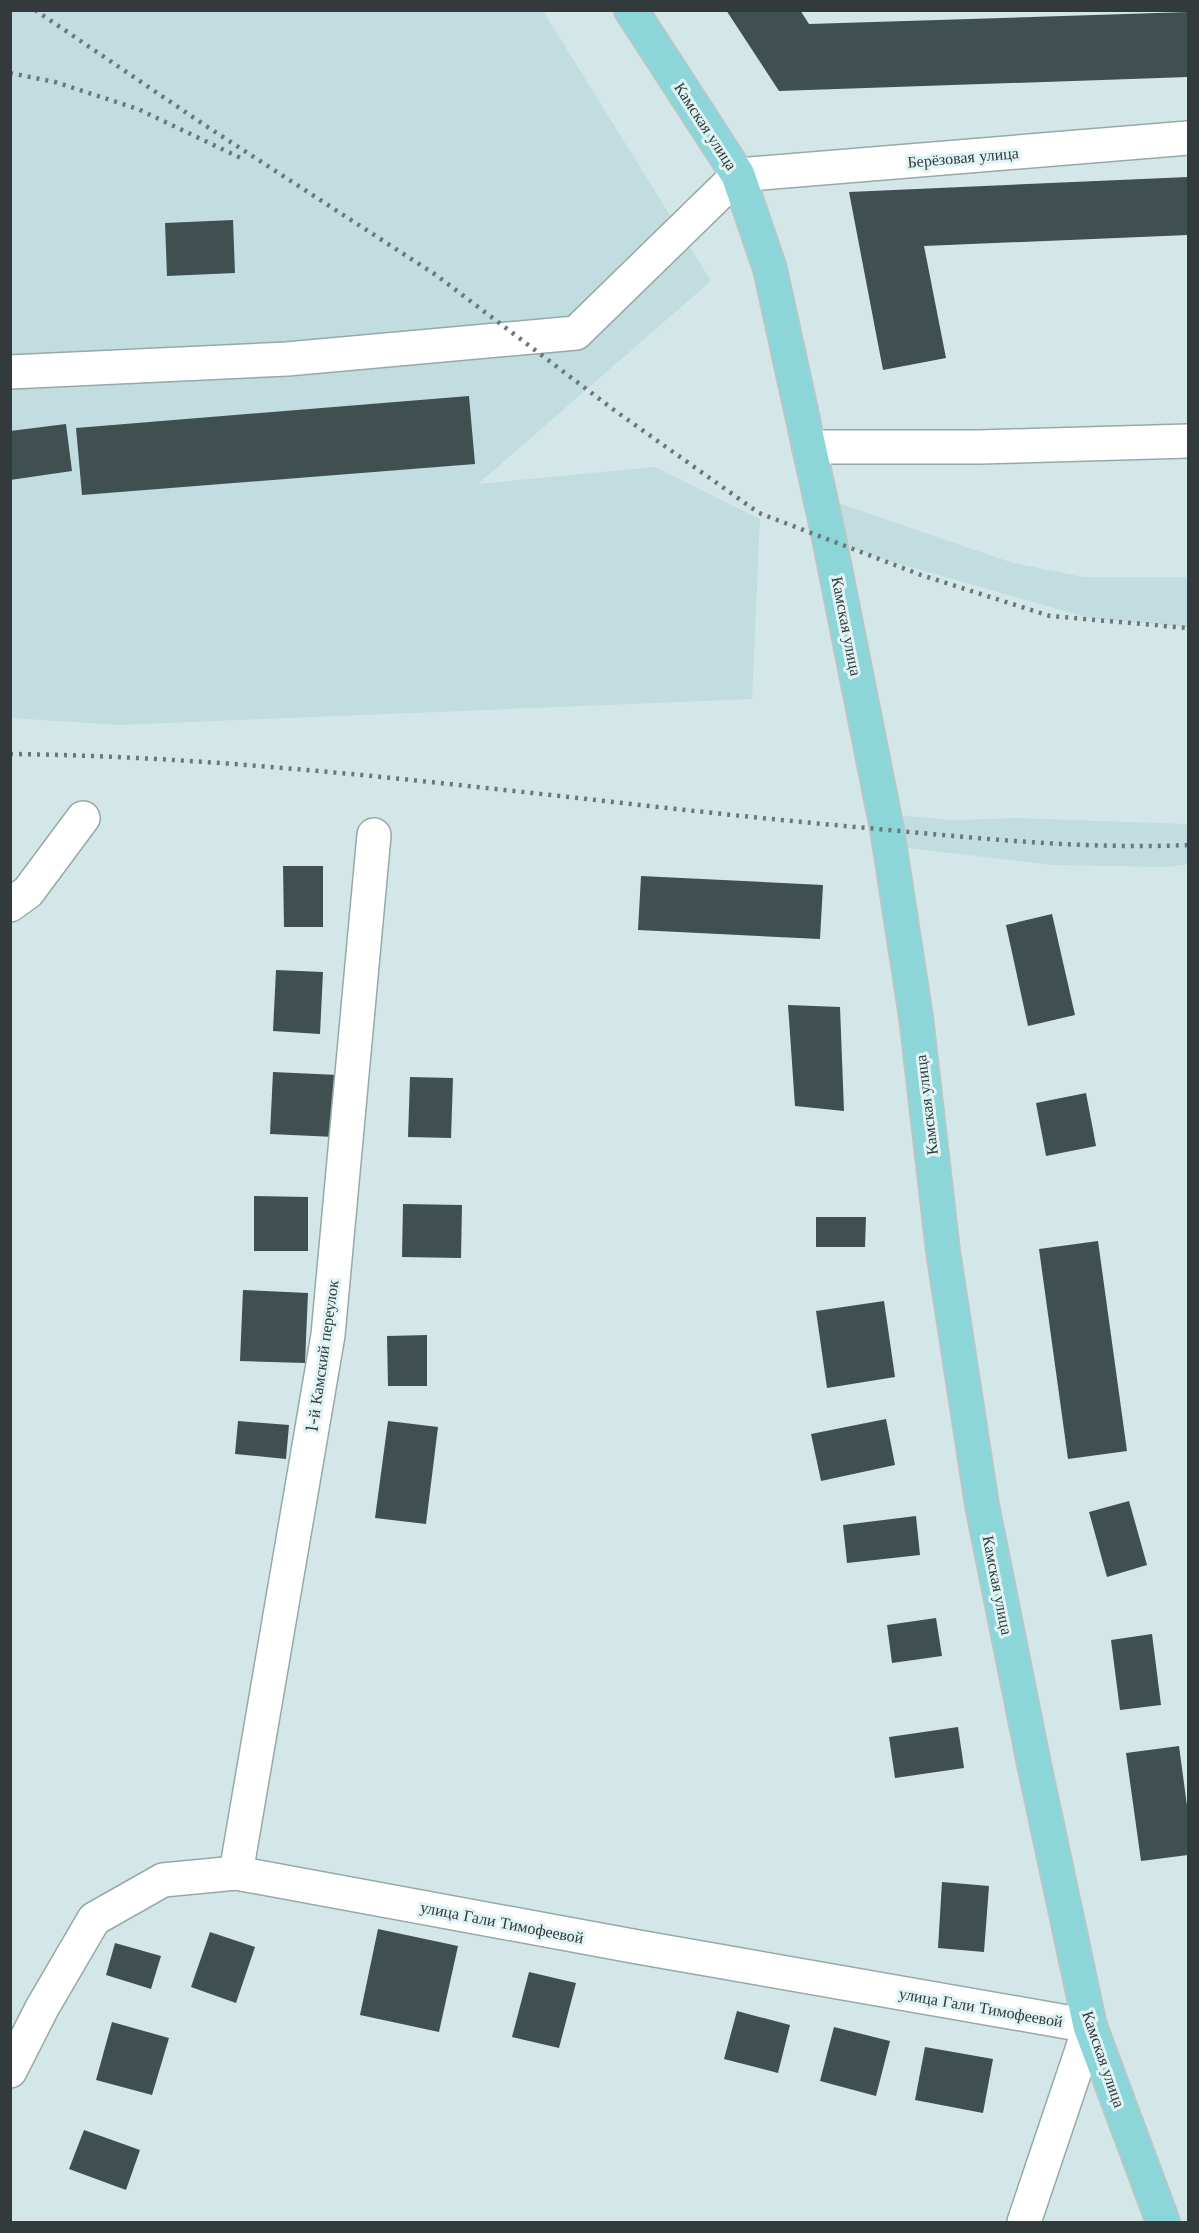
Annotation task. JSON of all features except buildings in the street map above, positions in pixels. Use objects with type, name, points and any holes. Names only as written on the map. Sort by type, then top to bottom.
[{"type":"main road","name":"Камская улица","points":[[631,10],[738,175],[770,269],[887,829],[916,1017],[943,1251],[982,1505],[1090,2026],[1164,2223]]},
{"type":"street","name":"Берёзовая улица","points":[[738,175],[1188,138]]},
{"type":"street","points":[[10,372],[287,359],[576,333],[738,175]]},
{"type":"street","points":[[809,447],[979,447],[1188,441]]},
{"type":"street","points":[[10,905],[28,892],[83,818]]},
{"type":"street","name":"1-й Камский переулок","points":[[236,1872],[328,1335],[374,836]]},
{"type":"street","name":"улица Гали Тимофеевой","points":[[10,2071],[42,2008],[94,1918],[163,1880],[236,1872],[650,1949],[1090,2026]]},
{"type":"street","points":[[1024,2223],[1090,2026]]},
{"type":"shaded area","points":[[10,11],[543,11],[711,281],[478,484],[655,467],[760,519],[752,699],[119,725],[11,718]]},
{"type":"shaded area","points":[[835,502],[1013,563],[1083,577],[1188,577],[1188,627],[1089,618],[886,560],[842,544]]},
{"type":"shaded area","points":[[895,815],[952,820],[1016,818],[1188,824],[1188,864],[1168,867],[1051,865],[900,847]]},
{"type":"railway","points":[[35,10],[206,126],[436,275],[614,410],[759,513],[921,575],[1050,616],[1188,628]]},
{"type":"railway","points":[[10,73],[55,82],[138,109],[245,160]]},
{"type":"railway","points":[[10,754],[220,763],[428,782],[741,816],[1016,841],[1102,846],[1188,845]]}]
